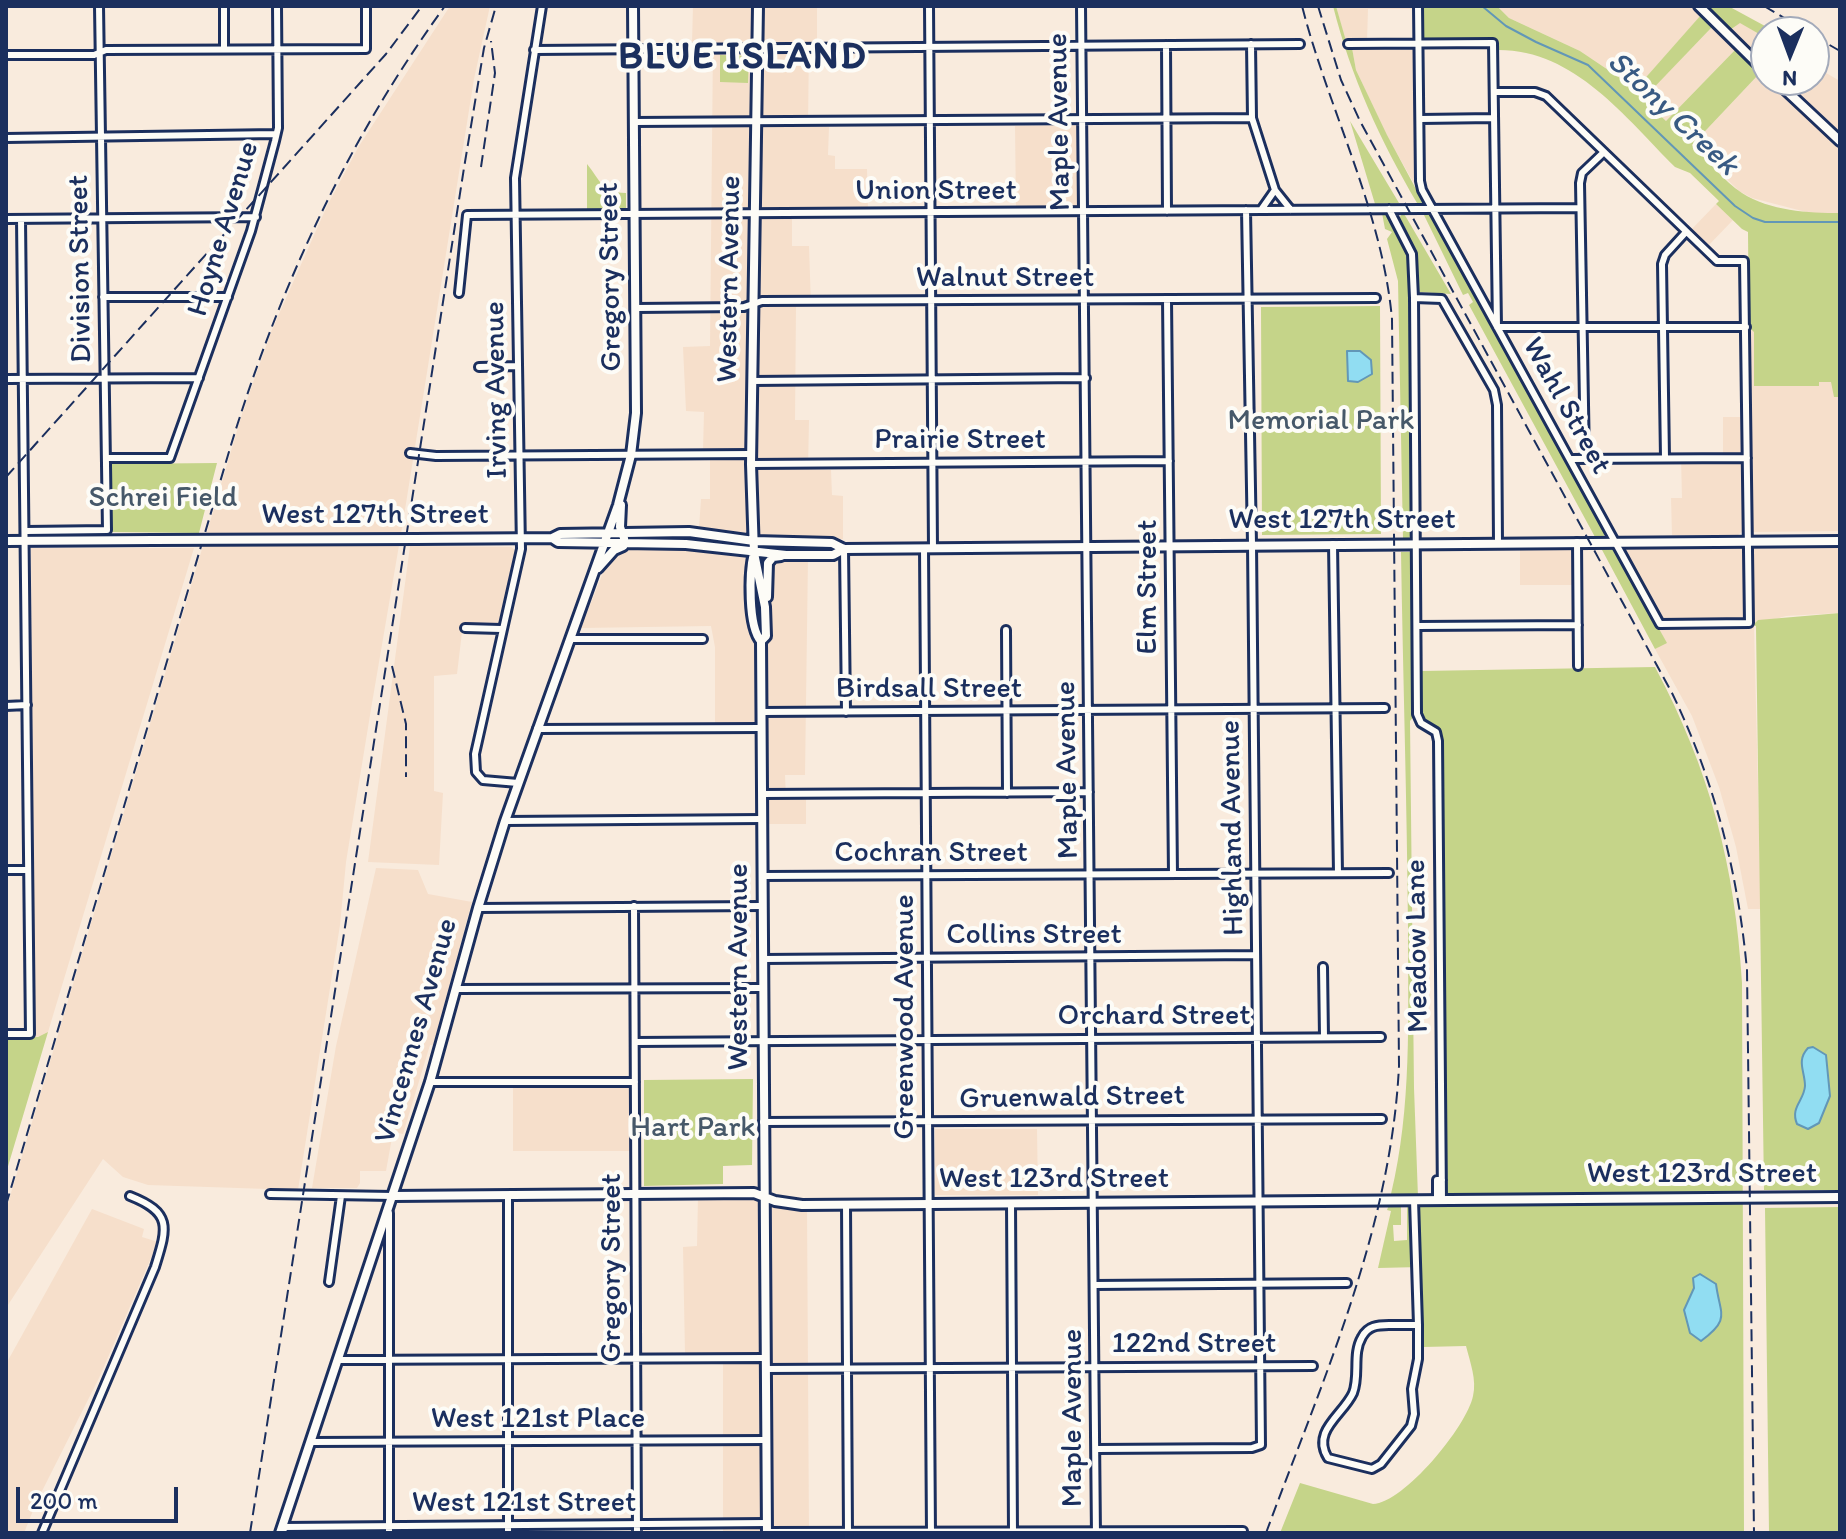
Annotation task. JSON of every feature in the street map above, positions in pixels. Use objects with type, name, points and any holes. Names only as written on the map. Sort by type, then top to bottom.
[{"type":"main road","name":"Gregory Street","points":[[604,544],[631,455],[636,413],[633,6]]},
{"type":"main road","name":"Western Avenue","points":[[758,6],[751,459],[754,553],[765,607],[766,636],[761,641]]},
{"type":"main road","points":[[1699,6],[1750,56]]},
{"type":"main road","points":[[1792,96],[1840,141]]},
{"type":"main road","points":[[594,574],[614,550],[628,544],[622,533],[621,492]]},
{"type":"main road","name":"West 127th Street","points":[[6,541],[26,536],[153,540],[415,539],[552,538],[560,534],[689,532],[754,541],[832,543],[844,549],[1840,541]]},
{"type":"main road","name":"West 127th Street","points":[[552,538],[558,542],[686,544],[786,555],[833,555],[844,549]]},
{"type":"main road","name":"Vincennes Avenue","points":[[282,1531],[430,1082],[505,821],[604,544]]},
{"type":"main road","name":"Western Avenue","points":[[754,553],[750,569],[751,596],[756,636],[761,641],[767,1529]]},
{"type":"main road","points":[[765,607],[768,563],[773,557],[786,555]]},
{"type":"main road","name":"West 123rd Street","points":[[393,1196],[754,1193],[802,1205],[1840,1197]]},
{"type":"street","name":"Division Street","points":[[26,536],[107,530],[99,6]]},
{"type":"street","points":[[224,6],[224,49]]},
{"type":"street","name":"Hoyne Avenue","points":[[106,458],[170,458],[256,217],[276,134],[277,6]]},
{"type":"street","points":[[6,55],[94,55],[106,50],[366,49],[366,6]]},
{"type":"street","name":"Irving Avenue","points":[[518,783],[483,780],[477,776],[475,767],[477,739],[521,549],[516,166],[542,6]]},
{"type":"street","name":"Greenwood Avenue","points":[[929,6],[933,462],[925,711],[931,1532]]},
{"type":"street","name":"Maple Avenue","points":[[1081,6],[1096,1532]]},
{"type":"street","name":"Wahl Street","points":[[1418,6],[1420,186],[1660,624],[1749,623],[1748,541]]},
{"type":"street","points":[[1348,44],[1493,43],[1497,327],[1746,327]]},
{"type":"street","points":[[1251,44],[1252,118],[1275,190],[1291,210]]},
{"type":"street","points":[[534,50],[1300,44]]},
{"type":"street","points":[[1166,45],[1167,211]]},
{"type":"street","points":[[1494,92],[1535,92],[1546,96],[1717,261],[1744,261],[1748,541]]},
{"type":"street","points":[[634,122],[1252,118]]},
{"type":"street","points":[[1420,119],[1494,118]]},
{"type":"street","points":[[6,138],[276,134]]},
{"type":"street","points":[[1585,459],[1582,173],[1604,152]]},
{"type":"street","points":[[1261,210],[1275,190]]},
{"type":"street","name":"Union Street","points":[[459,293],[467,215],[1580,208]]},
{"type":"street","points":[[1389,209],[1412,254],[1417,626],[1578,625]]},
{"type":"street","name":"Highland Avenue","points":[[1096,1449],[1252,1448],[1261,1445],[1246,210]]},
{"type":"street","points":[[6,219],[256,217]]},
{"type":"street","points":[[6,1034],[30,1034],[21,219]]},
{"type":"street","points":[[1665,458],[1662,260],[1686,232]]},
{"type":"street","points":[[103,297],[228,297]]},
{"type":"street","name":"Walnut Street","points":[[636,308],[744,307],[762,301],[1376,298]]},
{"type":"street","points":[[1414,298],[1442,299],[1495,395],[1498,543]]},
{"type":"street","name":"Elm Street","points":[[1167,299],[1173,874]]},
{"type":"street","points":[[479,367],[518,366]]},
{"type":"street","points":[[6,379],[199,378]]},
{"type":"street","points":[[752,381],[1086,378]]},
{"type":"street","name":"Prairie Street","points":[[410,453],[436,456],[631,455],[933,462],[1169,461]]},
{"type":"street","points":[[1570,459],[1747,458]]},
{"type":"street","points":[[1577,542],[1578,666]]},
{"type":"street","points":[[1333,544],[1338,873]]},
{"type":"street","points":[[844,549],[846,712]]},
{"type":"street","name":"Meadow Lane","points":[[1417,626],[1417,714],[1421,723],[1436,732],[1438,741],[1440,1200]]},
{"type":"street","points":[[465,628],[501,629]]},
{"type":"street","points":[[1006,630],[1007,793]]},
{"type":"street","points":[[571,639],[703,639]]},
{"type":"street","points":[[6,706],[27,705]]},
{"type":"street","name":"Birdsall Street","points":[[761,712],[1385,708]]},
{"type":"street","points":[[537,729],[761,728]]},
{"type":"street","points":[[762,794],[1089,792]]},
{"type":"street","points":[[505,821],[762,819]]},
{"type":"street","points":[[6,870],[28,870]]},
{"type":"street","name":"Cochran Street","points":[[762,876],[1389,873]]},
{"type":"street","name":"Gregory Street","points":[[634,906],[637,1533]]},
{"type":"street","points":[[478,908],[762,906]]},
{"type":"street","name":"Collins Street","points":[[763,959],[1256,955]]},
{"type":"street","points":[[1323,967],[1324,1037]]},
{"type":"street","points":[[457,989],[763,988]]},
{"type":"street","name":"Orchard Street","points":[[635,1042],[1381,1037]]},
{"type":"street","points":[[430,1082],[635,1082]]},
{"type":"street","name":"Gruenwald Street","points":[[763,1122],[1382,1119]]},
{"type":"street","name":"West 123rd Street","points":[[270,1194],[393,1196]]},
{"type":"street","points":[[508,1195],[508,1529]]},
{"type":"street","points":[[42,1533],[155,1267],[164,1239],[165,1223],[158,1213],[130,1196]]},
{"type":"street","points":[[329,1282],[341,1196]]},
{"type":"street","points":[[1414,1200],[1418,1325],[1418,1359],[1412,1389],[1414,1414],[1411,1426],[1381,1464],[1372,1469],[1328,1458],[1323,1449],[1324,1432],[1354,1391],[1357,1349],[1362,1335],[1374,1326],[1418,1325]]},
{"type":"street","points":[[1011,1203],[1013,1532]]},
{"type":"street","points":[[846,1204],[848,1532]]},
{"type":"street","points":[[389,1212],[389,1529]]},
{"type":"street","points":[[1094,1285],[1347,1283]]},
{"type":"street","points":[[338,1360],[765,1358]]},
{"type":"street","name":"122nd Street","points":[[765,1369],[1313,1366]]},
{"type":"street","name":"West 121st Place","points":[[311,1442],[766,1440]]},
{"type":"street","name":"West 121st Street","points":[[282,1531],[508,1529],[637,1524],[848,1532],[1243,1531]]},
{"type":"shaded area","points":[[450,6],[490,6],[474,79],[346,862],[340,925],[298,1190],[148,1185],[123,1177],[103,1159],[6,1308],[6,1210],[242,414],[271,332],[327,206],[359,146]]},
{"type":"shaded area","points":[[693,6],[817,8],[817,44],[809,44],[808,126],[829,127],[828,155],[835,156],[835,169],[867,169],[868,209],[792,210],[792,246],[809,246],[811,306],[796,307],[795,420],[809,420],[808,469],[831,470],[832,495],[843,496],[843,539],[766,536],[699,528],[701,499],[710,499],[710,451],[703,451],[704,412],[686,411],[683,347],[710,346],[713,44],[692,43]]},
{"type":"shaded area","points":[[1336,6],[1414,6],[1415,9],[1368,9],[1367,41],[1345,40]]},
{"type":"shaded area","points":[[1497,6],[1694,6],[1750,60],[1750,64],[1736,49],[1666,121],[1643,98],[1712,27],[1701,16],[1640,84],[1632,86],[1580,51],[1509,18]]},
{"type":"shaded area","points":[[1740,22],[1750,28],[1750,49],[1730,31]]},
{"type":"shaded area","points":[[1352,48],[1415,50],[1416,187],[1387,136],[1356,70]]},
{"type":"shaded area","points":[[1830,75],[1840,81],[1840,133],[1800,96],[1830,96]]},
{"type":"shaded area","points":[[1750,84],[1750,96],[1788,96],[1840,146],[1840,213],[1810,213],[1752,198],[1739,191],[1692,145]]},
{"type":"shaded area","points":[[1077,125],[1078,207],[1016,208],[1015,126]]},
{"type":"shaded area","points":[[1716,204],[1733,220],[1707,247],[1690,231]]},
{"type":"shaded area","points":[[1840,218],[1840,531],[1753,532],[1748,231]]},
{"type":"shaded area","points":[[1723,417],[1742,417],[1744,530],[1738,535],[1672,535],[1671,498],[1682,498],[1681,458],[1723,458]]},
{"type":"shaded area","points":[[410,546],[511,547],[515,550],[497,633],[462,632],[457,674],[434,676],[434,791],[443,793],[439,865],[368,862]]},
{"type":"shaded area","points":[[31,548],[194,548],[48,1032],[44,1036],[34,1037]]},
{"type":"shaded area","points":[[1520,548],[1571,550],[1573,585],[1520,585]]},
{"type":"shaded area","points":[[1614,548],[1840,548],[1840,613],[1786,616],[1758,620],[1754,625],[1761,909],[1748,909],[1736,847],[1719,787],[1692,716],[1655,649],[1666,642]]},
{"type":"shaded area","points":[[713,550],[741,557],[808,557],[805,775],[785,775],[786,797],[806,799],[806,824],[769,824],[768,729],[715,727],[715,647],[711,626],[581,628],[606,565],[619,551]]},
{"type":"shaded area","points":[[376,868],[418,870],[428,894],[472,902],[433,1045],[430,1045],[403,1134],[393,1132],[386,1171],[360,1171],[357,1188],[312,1188],[336,1046]]},
{"type":"shaded area","points":[[513,1086],[629,1086],[630,1151],[513,1151]]},
{"type":"shaded area","points":[[935,1129],[1037,1129],[1038,1195],[935,1195]]},
{"type":"shaded area","points":[[698,1197],[756,1198],[775,1206],[807,1209],[809,1533],[723,1533],[723,1355],[685,1354],[683,1247],[697,1246]]},
{"type":"shaded area","points":[[92,1209],[144,1229],[142,1237],[158,1242],[99,1378],[24,1533],[6,1533],[6,1364]]},
{"type":"green space","points":[[1333,6],[1336,6],[1348,48],[1352,48],[1356,70],[1424,204],[1417,203],[1379,132],[1358,83]]},
{"type":"green space","points":[[1422,6],[1497,6],[1509,18],[1580,51],[1632,86],[1640,84],[1701,15],[1712,27],[1643,99],[1666,121],[1736,49],[1750,64],[1750,84],[1692,145],[1729,183],[1753,199],[1790,210],[1840,213],[1840,397],[1834,397],[1831,382],[1819,382],[1819,386],[1754,386],[1754,332],[1749,327],[1748,232],[1716,204],[1719,201],[1690,173],[1675,167],[1596,89],[1550,61],[1525,53],[1497,50],[1496,39],[1422,40]]},
{"type":"green space","points":[[1705,7],[1730,7],[1750,18],[1750,29],[1740,23],[1730,30]]},
{"type":"green space","points":[[720,55],[749,56],[748,83],[720,82]]},
{"type":"green space","points":[[1350,121],[1399,203],[1375,204]]},
{"type":"green space","points":[[587,164],[607,188],[626,193],[626,210],[587,210]]},
{"type":"green space","points":[[1429,212],[1606,532],[1603,537],[1595,537],[1469,305],[1473,302],[1468,293],[1463,295],[1423,213]]},
{"type":"green space","points":[[1382,213],[1398,229],[1410,267],[1411,535],[1408,539],[1403,539],[1398,281],[1387,239],[1392,232],[1385,229]]},
{"type":"green space","points":[[1403,213],[1451,294],[1418,292],[1416,257],[1399,218]]},
{"type":"green space","name":"Memorial Park","points":[[1380,306],[1381,534],[1262,535],[1261,307]]},
{"type":"green space","name":"Schrei Field","points":[[217,463],[199,533],[112,532],[110,464]]},
{"type":"green space","points":[[1601,548],[1614,548],[1667,643],[1655,649]]},
{"type":"green space","points":[[1401,552],[1412,552],[1414,716],[1410,721],[1418,1197],[1391,1194],[1403,1128],[1408,1028]]},
{"type":"green space","points":[[1840,613],[1840,1190],[1764,1190],[1756,626],[1753,625],[1758,620]]},
{"type":"green space","points":[[1655,667],[1691,743],[1705,781],[1726,859],[1739,940],[1742,983],[1744,1533],[1280,1533],[1300,1483],[1373,1504],[1401,1491],[1447,1443],[1468,1409],[1474,1390],[1466,1346],[1423,1347],[1420,1267],[1378,1268],[1391,1211],[1387,1210],[1389,1205],[1401,1205],[1401,1225],[1393,1225],[1394,1241],[1407,1240],[1407,1206],[1412,1243],[1419,1243],[1419,1207],[1446,1204],[1442,734],[1439,728],[1422,717],[1422,671]]},
{"type":"green space","points":[[48,1032],[6,1173],[6,1038],[38,1037]]},
{"type":"green space","name":"Hart Park","points":[[753,1079],[752,1165],[723,1166],[723,1184],[644,1186],[644,1080]]},
{"type":"green space","points":[[1840,1207],[1840,1533],[1769,1533],[1765,1208]]},
{"type":"water","points":[[1347,351],[1360,351],[1371,360],[1372,374],[1358,382],[1348,381]]},
{"type":"water","points":[[1813,1047],[1826,1055],[1830,1096],[1819,1123],[1808,1129],[1797,1124],[1795,1113],[1805,1086],[1802,1057],[1808,1048]]},
{"type":"water","points":[[1700,1274],[1716,1284],[1721,1310],[1717,1327],[1701,1341],[1690,1333],[1684,1310],[1694,1288],[1693,1278]]},
{"type":"waterway","name":"Stony Creek","points":[[1482,6],[1506,26],[1588,65],[1735,206],[1753,218],[1765,222],[1840,222]]},
{"type":"railway","points":[[6,477],[386,54],[422,6]]},
{"type":"railway","points":[[6,1205],[231,445],[271,329],[294,272],[347,162],[377,109],[445,6]]},
{"type":"railway","points":[[250,1533],[464,168],[484,48],[496,6]]},
{"type":"railway","points":[[1266,1533],[1331,1362],[1368,1246],[1383,1187],[1399,1066],[1392,319],[1378,239],[1302,6]]},
{"type":"railway","points":[[1318,6],[1341,80],[1360,121],[1672,693],[1701,760],[1722,828],[1738,898],[1747,970],[1754,1533]]},
{"type":"railway","points":[[1764,6],[1781,16]]},
{"type":"railway","points":[[481,167],[495,73],[491,41]]},
{"type":"railway","points":[[1830,45],[1840,51]]},
{"type":"railway","points":[[392,666],[406,724],[406,777]]},
{"type":"district","name":"BLUE ISLAND","points":[[743,58]]}]
